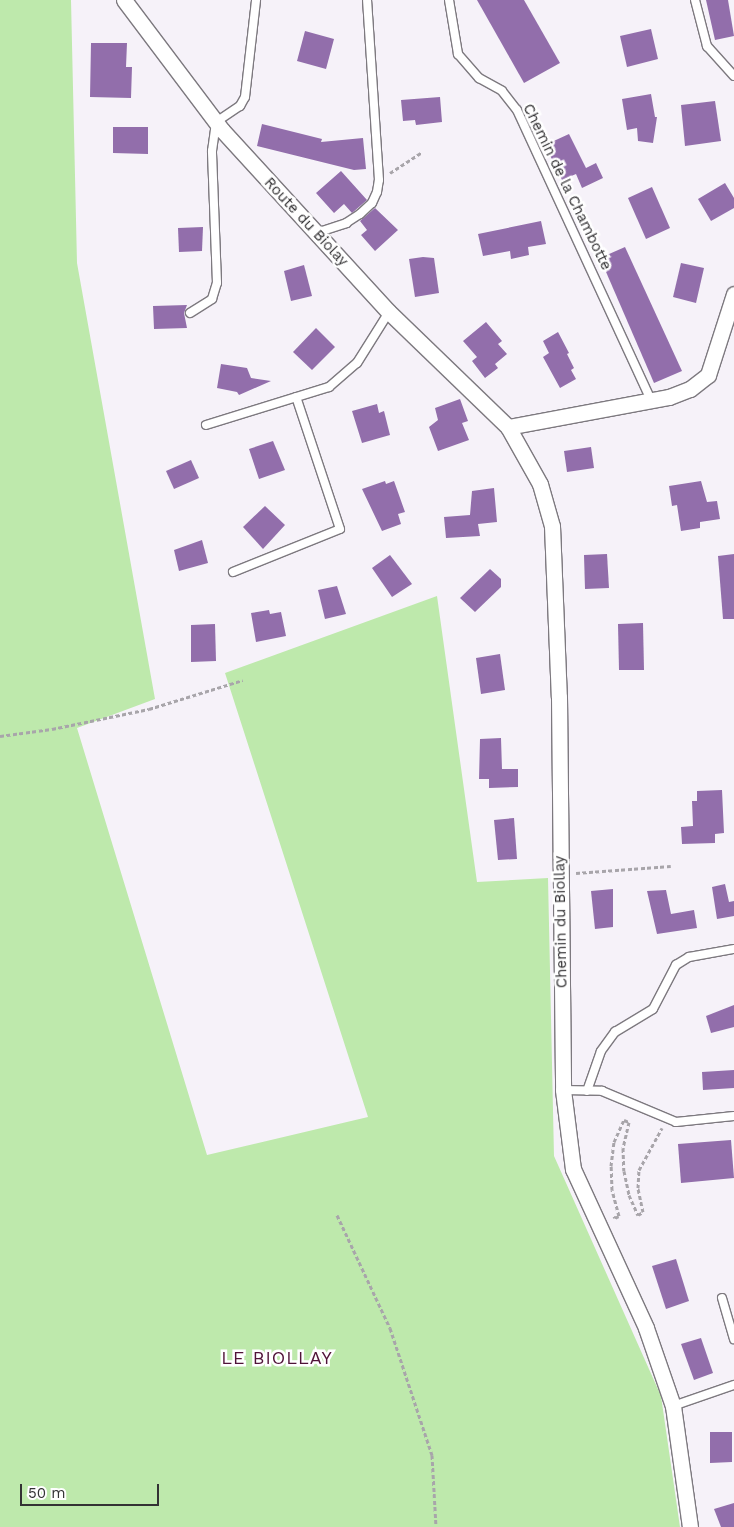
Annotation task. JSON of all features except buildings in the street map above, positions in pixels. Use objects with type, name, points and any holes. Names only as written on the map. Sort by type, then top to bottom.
[{"type":"street","name":"Route du Biolay","points":[[124,0],[216,122],[389,312],[508,427]]},
{"type":"street","points":[[508,427],[651,400],[690,389],[708,375],[734,294]]},
{"type":"street","name":"Chemin du Biollay","points":[[508,427],[540,484],[552,526],[559,697],[562,1090],[574,1169],[646,1328],[673,1406],[690,1527]]},
{"type":"lane","points":[[190,313],[212,299],[217,283],[212,150],[216,122],[240,106],[245,97],[256,0]]},
{"type":"lane","points":[[316,233],[346,223],[360,214],[372,203],[379,180],[367,0]]},
{"type":"lane","name":"Chemin de la Chambotte","points":[[448,0],[458,54],[479,78],[502,92],[517,110],[651,400]]},
{"type":"lane","points":[[695,0],[707,46],[734,76]]},
{"type":"lane","points":[[206,425],[329,388],[357,363],[389,312]]},
{"type":"lane","points":[[233,572],[340,529],[296,398]]},
{"type":"lane","points":[[587,1091],[601,1051],[616,1032],[653,1009],[676,965],[689,957],[734,949]]},
{"type":"lane","points":[[562,1090],[602,1091],[666,1121],[712,1120],[734,1116]]},
{"type":"lane","points":[[722,1298],[734,1338]]},
{"type":"lane","points":[[673,1406],[734,1385]]},
{"type":"path","points":[[379,180],[421,154]]},
{"type":"path","points":[[0,736],[52,729],[149,709],[243,680]]},
{"type":"path","points":[[560,873],[603,874],[672,866]]},
{"type":"path","points":[[611,1210],[615,1218],[620,1216],[612,1190],[611,1166],[614,1142],[624,1120],[629,1122],[623,1148],[624,1171],[629,1195],[638,1215],[643,1212],[638,1188],[639,1170],[666,1121]]},
{"type":"path","points":[[337,1215],[390,1328],[432,1455],[436,1527]]},
{"type":"green space","points":[[0,0],[71,0],[77,263],[155,699],[77,728],[207,1155],[368,1117],[225,673],[437,596],[477,882],[548,878],[554,1156],[661,1396],[680,1527],[0,1527]]},
{"type":"district","name":"LE BIOLLAY","points":[[277,1358]]}]
